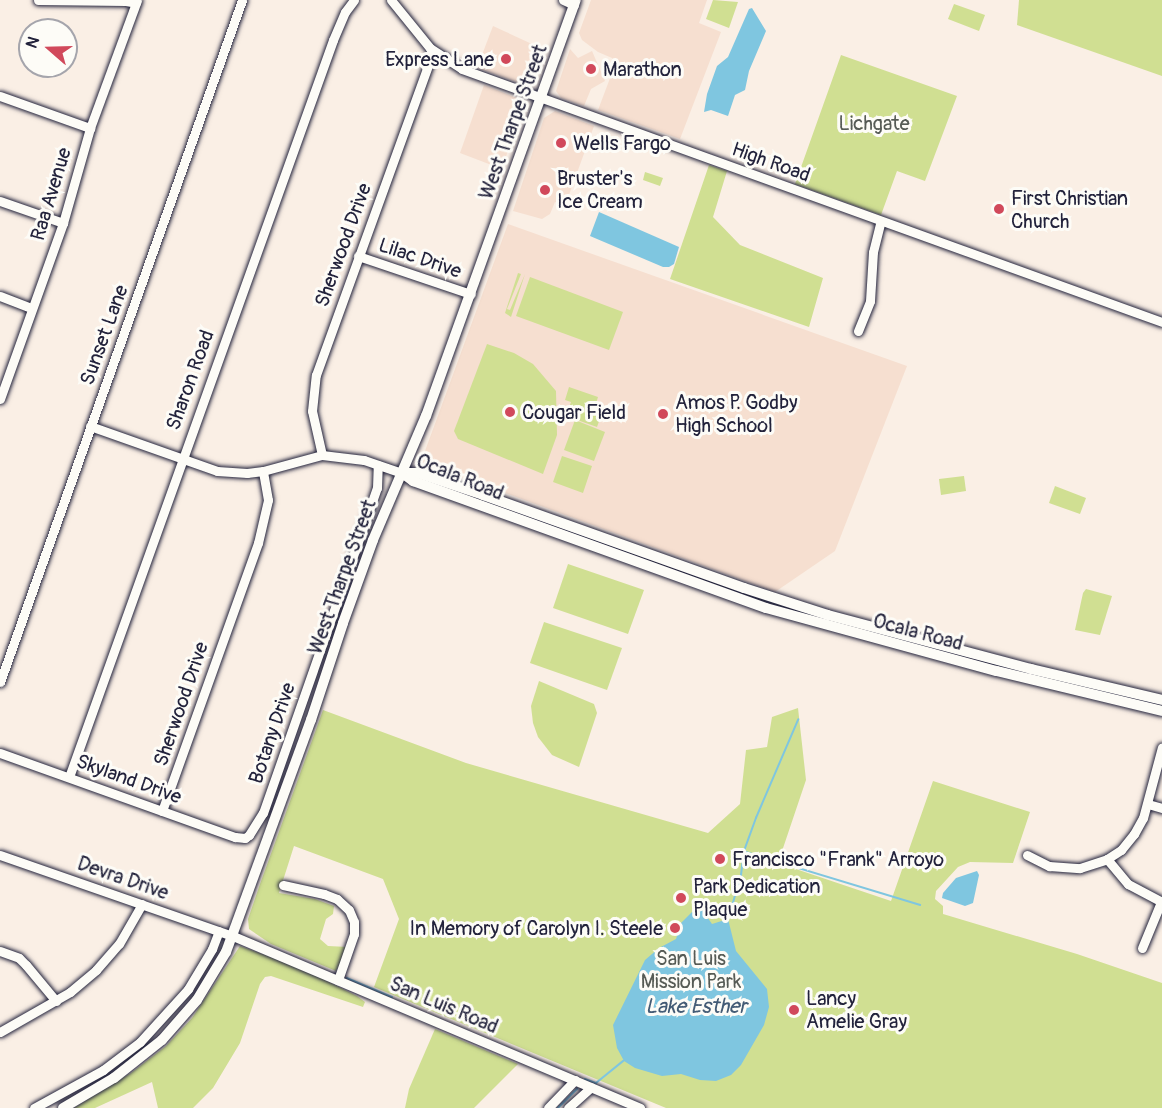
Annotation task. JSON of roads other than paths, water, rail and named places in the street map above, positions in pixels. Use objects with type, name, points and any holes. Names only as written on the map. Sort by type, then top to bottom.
[{"type":"main road","name":"West Tharpe Street","points":[[63,1108],[114,1078],[162,1040],[197,1000],[217,969],[233,936],[308,731],[346,613],[471,294],[575,2]]},
{"type":"main road","name":"Ocala Road","points":[[402,473],[413,481],[521,514],[803,619],[884,636],[1162,711]]},
{"type":"main road","name":"Ocala Road","points":[[714,584],[812,610],[884,636]]},
{"type":"main road","points":[[803,619],[812,610]]},
{"type":"main road","name":"Ocala Road","points":[[982,662],[1162,700]]},
{"type":"street","points":[[38,0],[136,2]]},
{"type":"street","name":"Sunset Lane","points":[[0,682],[242,0]]},
{"type":"street","name":"Sharon Road","points":[[69,777],[333,40],[345,12],[354,0]]},
{"type":"street","name":"High Road","points":[[391,0],[433,51],[462,69],[1162,322]]},
{"type":"street","points":[[563,0],[575,2]]},
{"type":"street","name":"Raa Avenue","points":[[0,399],[63,223],[90,128],[136,2]]},
{"type":"street","name":"Sherwood Drive","points":[[322,455],[312,411],[313,388],[358,256],[433,51]]},
{"type":"street","points":[[0,96],[90,128]]},
{"type":"street","points":[[0,201],[63,223]]},
{"type":"street","points":[[858,331],[870,301],[873,252],[881,221]]},
{"type":"street","name":"Lilac Drive","points":[[358,256],[471,294]]},
{"type":"street","points":[[0,296],[32,308]]},
{"type":"street","points":[[90,426],[182,460],[229,473],[264,471],[322,455],[349,456],[402,473]]},
{"type":"street","name":"Botany Drive","points":[[245,838],[254,831],[263,813],[378,488],[378,465]]},
{"type":"street","name":"Sherwood Drive","points":[[162,811],[261,535],[268,500],[264,471]]},
{"type":"street","points":[[1027,855],[1061,868],[1080,868],[1107,859],[1121,850],[1134,834],[1148,804],[1162,747]]},
{"type":"street","name":"Skyland Drive","points":[[0,753],[235,837],[245,838]]},
{"type":"street","points":[[1148,804],[1162,808]]},
{"type":"street","name":"Devra Drive","points":[[0,855],[233,936]]},
{"type":"street","points":[[1107,859],[1128,884],[1162,902],[1142,948]]},
{"type":"street","points":[[283,885],[324,894],[337,899],[349,910],[354,922],[354,934],[338,980]]},
{"type":"street","points":[[0,1032],[56,1001],[84,982],[110,956],[142,904]]},
{"type":"street","points":[[34,1108],[103,1071],[149,1034],[188,989],[212,949],[219,931]]},
{"type":"street","name":"San Luis Road","points":[[233,936],[640,1108]]},
{"type":"street","points":[[0,951],[19,958],[56,1001]]},
{"type":"street","points":[[548,1108],[575,1080]]},
{"type":"street","points":[[568,1108],[591,1087]]},
{"type":"water","points":[[752,8],[766,31],[749,71],[745,90],[735,95],[728,116],[711,110],[704,112],[707,94],[717,66],[728,57],[749,9]]},
{"type":"water","points":[[599,212],[679,247],[674,264],[663,267],[590,236]]},
{"type":"water","points":[[977,871],[979,875],[973,903],[965,906],[942,898],[943,893],[956,878]]},
{"type":"water","name":"Lake Esther","points":[[699,905],[712,924],[728,919],[736,951],[767,989],[769,1007],[764,1025],[741,1065],[731,1075],[716,1081],[700,1080],[681,1074],[662,1076],[635,1068],[624,1061],[617,1048],[613,1025],[645,960],[659,948],[676,939],[681,923]]},
{"type":"waterway","points":[[728,920],[741,875],[744,851],[798,720]]},
{"type":"waterway","points":[[746,852],[920,905]]},
{"type":"waterway","points":[[347,978],[392,997]]},
{"type":"waterway","points":[[585,1079],[596,1083],[623,1061]]},
{"type":"waterway","points":[[558,1108],[577,1089]]},
{"type":"place","name":"Express Lane","points":[[506,59]]},
{"type":"place","name":"Marathon","points":[[591,69]]},
{"type":"place","name":"Wells Fargo","points":[[561,143]]},
{"type":"place","name":"Bruster's Ice Cream","points":[[545,190]]},
{"type":"place","name":"First Christian Church","points":[[999,209]]},
{"type":"place","name":"Cougar Field","points":[[510,412]]},
{"type":"place","name":"Amos P. Godby High School","points":[[663,414]]},
{"type":"place","name":"Francisco \"Frank\" Arroyo","points":[[720,859]]},
{"type":"place","name":"Park Dedication Plaque","points":[[681,898]]},
{"type":"place","name":"In Memory of Carolyn I. Steele","points":[[675,928]]},
{"type":"place","name":"Lancy Amelie Gray","points":[[794,1010]]},
{"type":"park label","name":"Lichgate","points":[[874,123]]},
{"type":"park label","name":"San Luis Mission Park","points":[[691,970]]}]
